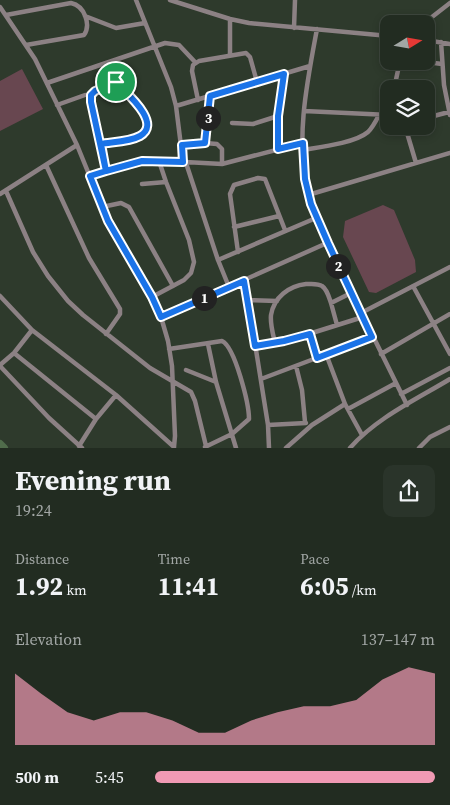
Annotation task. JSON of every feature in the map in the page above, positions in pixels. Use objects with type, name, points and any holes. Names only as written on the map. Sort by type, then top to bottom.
[{"type":"street","points":[[136,0],[168,76],[176,106],[185,162],[218,260],[229,286]]},
{"type":"street","points":[[170,0],[230,19],[294,28],[380,35]]},
{"type":"street","points":[[294,28],[295,0]]},
{"type":"street","points":[[6,15],[77,2],[85,16],[87,29],[85,34],[26,44]]},
{"type":"street","points":[[435,15],[450,3]]},
{"type":"street","points":[[0,6],[26,44],[47,83],[77,145],[114,232],[152,297],[161,317],[169,350],[174,447]]},
{"type":"street","points":[[85,16],[116,28],[145,23]]},
{"type":"street","points":[[230,19],[230,54]]},
{"type":"street","points":[[317,29],[304,111],[303,143],[305,179],[308,194],[316,218],[351,293],[407,405]]},
{"type":"street","points":[[435,41],[450,44]]},
{"type":"street","points":[[435,116],[450,114],[442,64],[441,42]]},
{"type":"street","points":[[47,83],[165,43],[179,45],[196,62]]},
{"type":"street","points":[[198,100],[192,71],[193,65],[196,62],[243,52],[248,54],[257,82]]},
{"type":"street","points":[[101,144],[136,138],[142,134],[146,127],[144,113],[116,82],[110,62]]},
{"type":"street","points":[[435,63],[442,64]]},
{"type":"street","points":[[176,106],[310,66]]},
{"type":"street","points":[[278,149],[278,116],[284,74]]},
{"type":"street","points":[[106,171],[91,95],[95,91],[116,82]]},
{"type":"street","points":[[57,105],[85,95]]},
{"type":"street","points":[[205,143],[210,96]]},
{"type":"street","points":[[304,111],[379,115],[372,128],[361,136],[304,150]]},
{"type":"street","points":[[232,123],[253,124],[278,116]]},
{"type":"street","points":[[407,135],[416,163]]},
{"type":"street","points":[[90,176],[142,161],[222,164],[303,143]]},
{"type":"street","points":[[182,145],[216,144],[220,146],[222,164]]},
{"type":"street","points":[[0,194],[77,145]]},
{"type":"street","points":[[308,194],[450,153]]},
{"type":"street","points":[[152,297],[188,276],[194,262],[192,248],[159,161]]},
{"type":"street","points":[[46,165],[91,263],[120,309],[120,314],[106,334]]},
{"type":"street","points":[[238,252],[230,190],[235,184],[258,178],[267,180],[285,230]]},
{"type":"street","points":[[142,184],[166,182]]},
{"type":"street","points":[[6,191],[33,252],[48,276],[68,301],[82,315],[150,368],[188,389],[193,396],[205,447],[232,434],[246,422],[249,417],[240,376],[231,350],[226,343],[222,341],[169,350]]},
{"type":"street","points":[[102,207],[123,203],[129,207],[172,286]]},
{"type":"street","points":[[234,227],[279,216]]},
{"type":"street","points":[[218,260],[316,218]]},
{"type":"street","points":[[161,317],[328,243]]},
{"type":"street","points":[[255,346],[310,334],[362,315],[450,267]]},
{"type":"street","points":[[244,281],[268,425],[269,448]]},
{"type":"street","points":[[275,343],[271,319],[277,301],[289,288],[310,284],[323,286],[331,302],[336,325]]},
{"type":"street","points":[[413,286],[450,354]]},
{"type":"street","points":[[331,302],[351,293]]},
{"type":"street","points":[[0,296],[32,330],[116,394],[174,447]]},
{"type":"street","points":[[248,300],[277,301]]},
{"type":"street","points":[[381,354],[450,314]]},
{"type":"street","points":[[32,330],[14,353],[0,366],[42,411],[81,446],[96,419],[116,394]]},
{"type":"street","points":[[310,334],[317,358]]},
{"type":"street","points":[[261,379],[372,337]]},
{"type":"street","points":[[208,344],[216,382],[236,448]]},
{"type":"street","points":[[14,353],[96,419]]},
{"type":"street","points":[[326,354],[346,406],[362,435]]},
{"type":"street","points":[[296,366],[301,384],[305,422]]},
{"type":"street","points":[[401,394],[450,368]]},
{"type":"street","points":[[186,370],[216,382]]},
{"type":"street","points":[[350,448],[362,435],[450,379]]},
{"type":"street","points":[[286,448],[312,425],[346,406],[396,383]]},
{"type":"street","points":[[268,425],[305,422],[312,425]]},
{"type":"street","points":[[419,448],[430,436],[450,427]]},
{"type":"shaded area","points":[[22,69],[43,109],[0,131],[0,81]]},
{"type":"shaded area","points":[[383,205],[394,210],[415,260],[416,272],[376,293],[369,292],[343,237],[345,221]]},
{"type":"waterway","points":[[0,444],[4,448]]},
{"type":"route","points":[[116,82],[95,91],[91,95],[106,171],[90,176],[108,221],[152,297],[161,317],[244,281],[255,346],[310,334],[317,358],[372,337],[311,204],[305,179],[303,143],[278,149],[278,116],[284,74],[210,96],[205,143],[182,145],[183,162],[142,161],[106,171],[101,144],[136,138],[146,129],[147,123],[144,113],[138,105],[116,82]]}]
